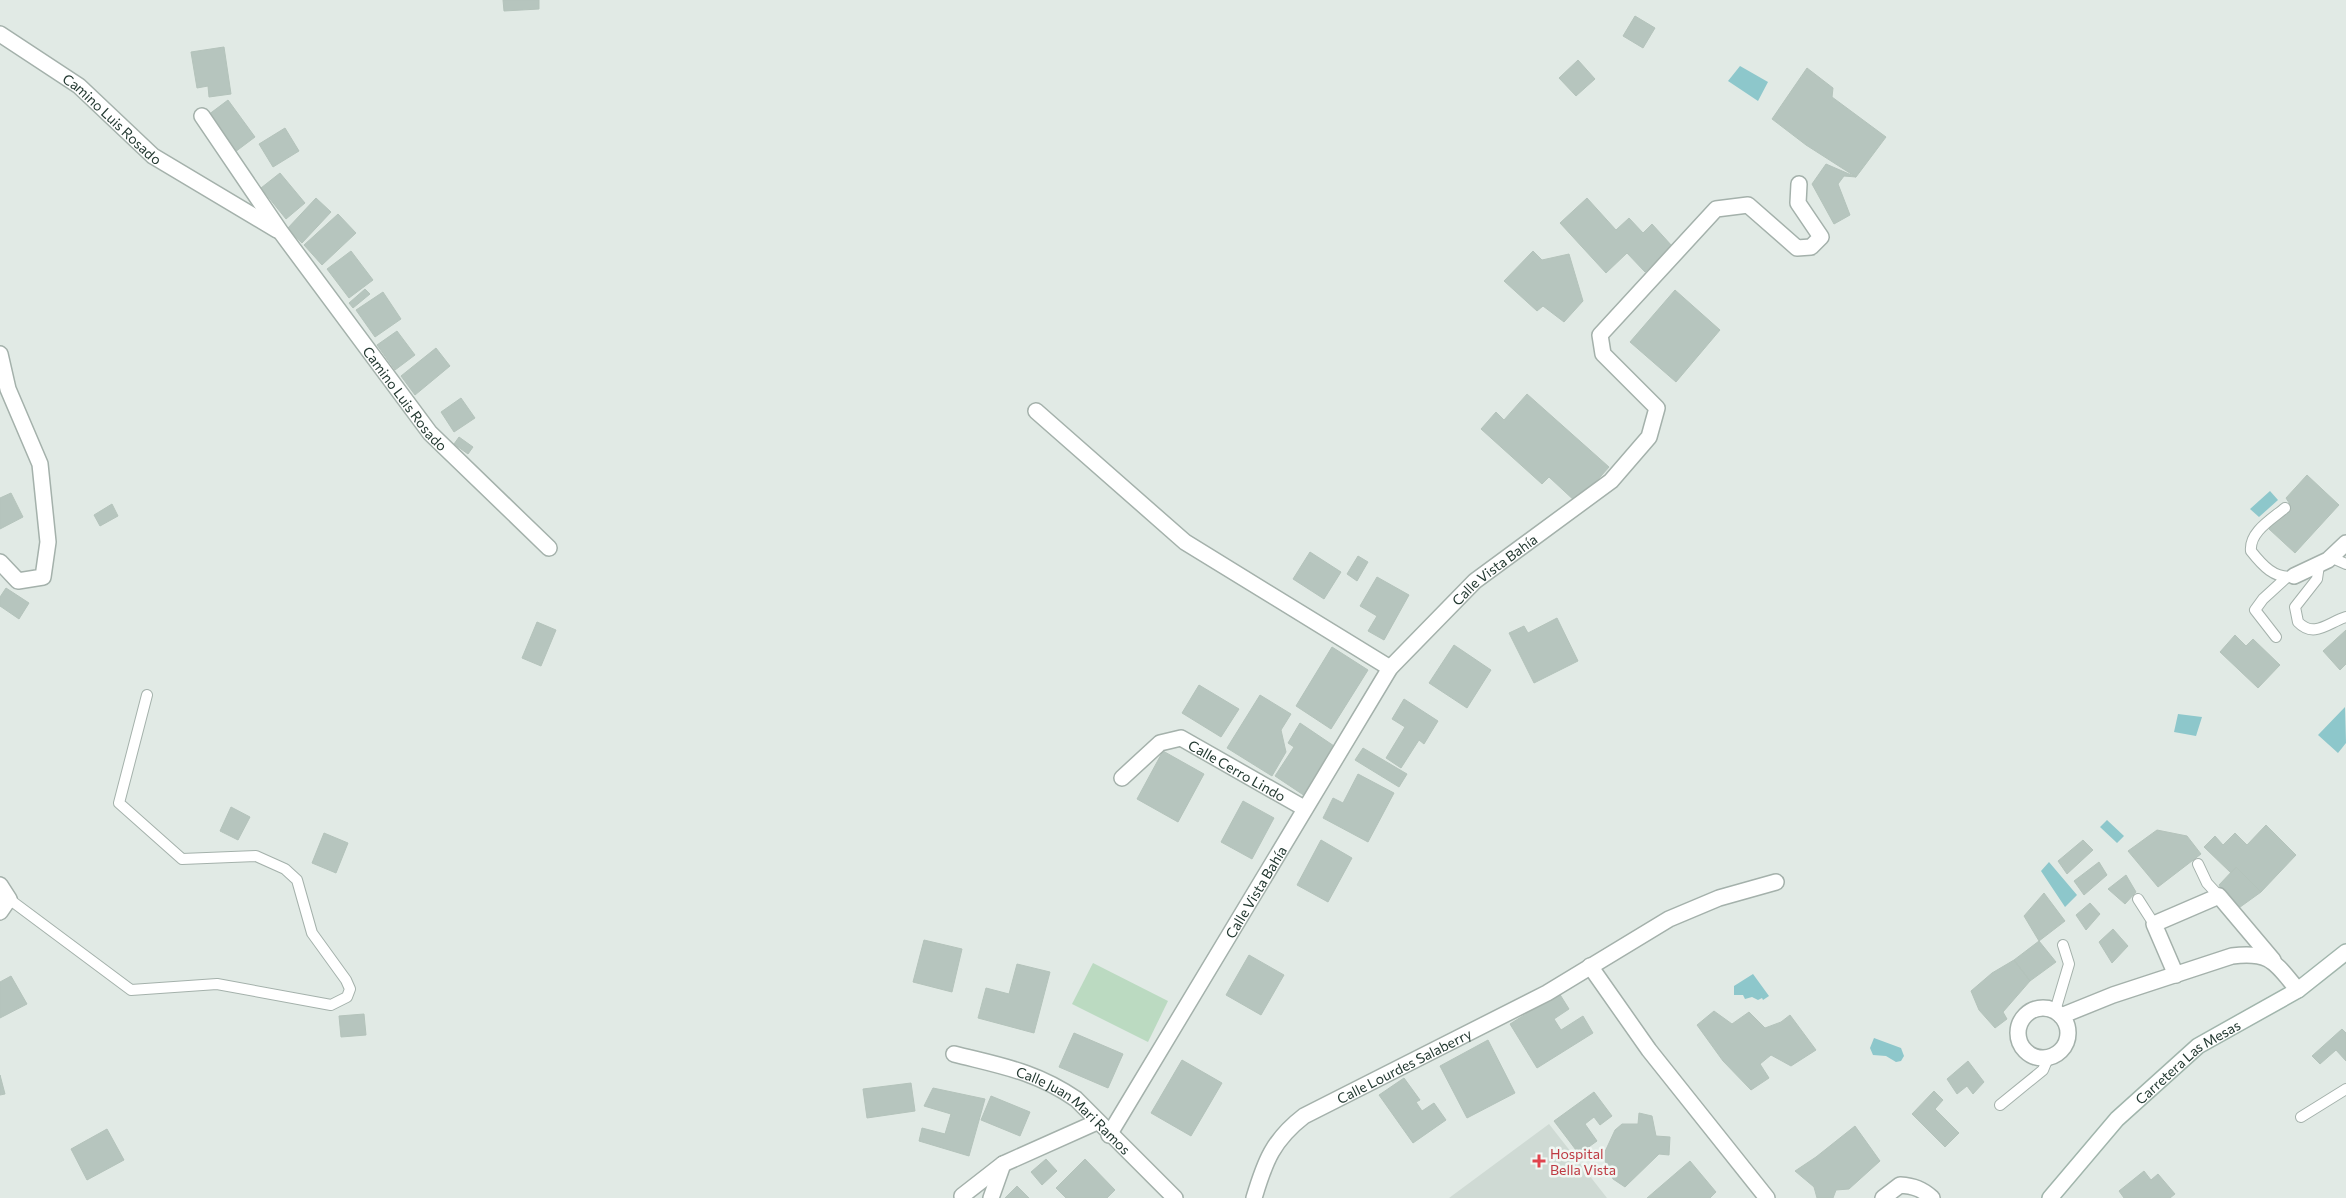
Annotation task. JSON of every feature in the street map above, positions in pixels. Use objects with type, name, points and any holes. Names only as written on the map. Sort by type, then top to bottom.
[{"type":"street","name":"Camino Luis Rosado","points":[[0,34],[80,86],[153,156],[280,231]]},
{"type":"street","name":"Camino Luis Rosado","points":[[202,116],[280,231],[430,433],[548,548]]},
{"type":"street","name":"Calle Vista Bahía","points":[[1109,1135],[1304,808],[1390,668],[1475,581],[1611,481],[1649,437],[1657,408],[1603,354],[1600,334],[1716,209],[1748,205],[1797,248],[1811,247],[1821,237],[1798,202],[1799,184]]},
{"type":"street","points":[[0,354],[8,389],[40,464],[48,542],[43,577],[18,581],[0,562]]},
{"type":"street","points":[[1036,411],[1185,542],[1390,668]]},
{"type":"street","points":[[2290,577],[2324,561],[2346,543]]},
{"type":"street","name":"Calle Cerro Lindo","points":[[1122,778],[1160,743],[1181,738],[1304,808]]},
{"type":"street","name":"Calle Lourdes Salaberry","points":[[1254,1198],[1263,1169],[1274,1148],[1284,1132],[1304,1116],[1547,993],[1590,966],[1692,908],[1776,882]]},
{"type":"street","points":[[0,885],[9,899],[0,912]]},
{"type":"street","points":[[2176,975],[2154,924],[2219,896],[2298,990]]},
{"type":"street","name":"Carretera Las Mesas","points":[[2050,1198],[2117,1119],[2185,1056],[2217,1033],[2298,990],[2346,952]]},
{"type":"street","points":[[2058,1013],[2066,1023],[2067,1041],[2063,1048],[2048,1058],[2031,1056],[2024,1050],[2018,1034],[2019,1025],[2023,1018],[2038,1008],[2058,1013],[2232,956],[2252,954],[2274,961]]},
{"type":"street","points":[[1590,966],[1649,1050],[1767,1198]]},
{"type":"street","name":"Calle Juan Mari Ramos","points":[[954,1054],[1032,1074],[1076,1098],[1109,1135],[1175,1198]]},
{"type":"street","points":[[962,1196],[1003,1164],[1097,1122]]},
{"type":"street","points":[[991,1198],[1003,1164]]},
{"type":"street","points":[[1883,1198],[1900,1185],[1912,1186],[1924,1191],[1932,1198]]},
{"type":"lane","points":[[2285,508],[2257,532],[2250,545],[2251,551],[2263,565],[2276,574],[2290,577]]},
{"type":"lane","points":[[2346,564],[2324,561],[2317,579],[2295,607],[2298,622],[2307,629],[2314,630],[2332,625],[2346,616]]},
{"type":"lane","points":[[2276,637],[2255,610],[2263,598],[2290,577]]},
{"type":"lane","points":[[9,899],[131,990],[217,984],[331,1005],[347,997],[350,989],[346,980],[312,933],[297,880],[285,869],[256,856],[182,859],[119,803],[147,695]]},
{"type":"lane","points":[[2198,864],[2207,883],[2219,896]]},
{"type":"lane","points":[[2138,899],[2154,924]]},
{"type":"lane","points":[[2058,1013],[2069,964],[2063,945]]},
{"type":"lane","points":[[2000,1105],[2043,1070],[2048,1058]]},
{"type":"lane","points":[[2301,1117],[2346,1089]]},
{"type":"shaded area","name":"Hospital Bella Vista","points":[[1549,1124],[1607,1198],[1449,1198]]},
{"type":"green space","points":[[1093,963],[1168,1001],[1148,1042],[1072,1004]]},
{"type":"water","points":[[1740,66],[1768,82],[1758,101],[1728,81]]},
{"type":"water","points":[[2270,491],[2278,500],[2259,517],[2250,509]]},
{"type":"water","points":[[2345,707],[2346,743],[2338,753],[2318,735]]},
{"type":"water","points":[[2178,714],[2202,717],[2196,736],[2174,732]]},
{"type":"water","points":[[2107,820],[2124,836],[2117,843],[2100,827]]},
{"type":"water","points":[[2049,862],[2077,895],[2065,907],[2041,871]]},
{"type":"water","points":[[1753,974],[1769,996],[1763,1000],[1762,998],[1758,1000],[1752,997],[1745,999],[1743,995],[1734,995],[1734,986]]},
{"type":"water","points":[[1874,1038],[1901,1048],[1904,1056],[1901,1061],[1896,1062],[1886,1056],[1873,1055],[1870,1048]]},
{"type":"building","points":[[503,0],[539,0],[539,9],[504,11]]},
{"type":"building","points":[[1635,16],[1655,28],[1643,48],[1623,36]]},
{"type":"building","points":[[224,47],[231,94],[209,97],[208,86],[197,88],[191,52]]},
{"type":"building","points":[[1578,60],[1595,79],[1576,96],[1559,78]]},
{"type":"building","points":[[1807,68],[1833,88],[1832,97],[1886,137],[1856,177],[1806,145],[1772,119]]},
{"type":"building","points":[[228,100],[255,137],[235,152],[208,115]]},
{"type":"building","points":[[285,128],[299,151],[273,167],[259,144]]},
{"type":"building","points":[[1826,164],[1856,177],[1844,176],[1838,184],[1850,215],[1834,224],[1812,184]]},
{"type":"building","points":[[280,173],[305,203],[286,219],[261,188]]},
{"type":"building","points":[[316,198],[331,212],[302,243],[287,229]]},
{"type":"building","points":[[1587,198],[1616,230],[1629,218],[1643,233],[1652,224],[1672,246],[1645,272],[1627,253],[1606,273],[1560,223]]},
{"type":"building","points":[[338,214],[356,233],[322,265],[304,245]]},
{"type":"building","points":[[351,251],[373,280],[349,298],[327,269]]},
{"type":"building","points":[[1533,251],[1542,260],[1569,254],[1583,301],[1564,322],[1543,306],[1537,311],[1504,281]]},
{"type":"building","points":[[365,289],[370,294],[353,308],[349,303]]},
{"type":"building","points":[[1675,290],[1720,330],[1676,382],[1630,342]]},
{"type":"building","points":[[383,292],[401,319],[375,337],[356,310]]},
{"type":"building","points":[[397,331],[415,355],[395,370],[377,345]]},
{"type":"building","points":[[436,348],[450,366],[415,395],[401,376]]},
{"type":"building","points":[[1527,394],[1609,467],[1577,503],[1549,477],[1542,484],[1481,429],[1496,412],[1504,420]]},
{"type":"building","points":[[461,398],[475,418],[454,432],[441,412]]},
{"type":"building","points":[[459,437],[473,447],[468,454],[454,444]]},
{"type":"building","points":[[2307,475],[2339,505],[2295,553],[2269,529],[2291,506],[2286,498]]},
{"type":"building","points":[[11,493],[23,517],[0,529],[0,498]]},
{"type":"building","points":[[112,504],[118,516],[100,526],[94,515]]},
{"type":"building","points":[[1310,552],[1341,572],[1324,599],[1293,579]]},
{"type":"building","points":[[1358,556],[1368,562],[1357,581],[1347,574]]},
{"type":"building","points":[[1377,577],[1409,595],[1384,640],[1368,631],[1377,616],[1360,606]]},
{"type":"building","points":[[6,588],[29,603],[19,619],[0,606],[0,597]]},
{"type":"building","points":[[1557,618],[1578,661],[1534,683],[1509,633],[1524,626],[1528,633]]},
{"type":"building","points":[[537,622],[556,630],[541,666],[522,658]]},
{"type":"building","points":[[2346,630],[2346,664],[2340,670],[2323,651]]},
{"type":"building","points":[[2235,635],[2246,646],[2253,639],[2280,665],[2258,688],[2220,652]]},
{"type":"building","points":[[1454,645],[1491,670],[1467,708],[1429,683]]},
{"type":"building","points":[[1332,647],[1368,670],[1331,729],[1296,706]]},
{"type":"building","points":[[1199,685],[1239,709],[1221,737],[1182,713]]},
{"type":"building","points":[[1260,695],[1291,714],[1281,730],[1286,752],[1272,776],[1227,748]]},
{"type":"building","points":[[1404,699],[1438,721],[1424,744],[1419,740],[1401,768],[1386,758],[1405,727],[1392,719]]},
{"type":"building","points":[[1300,723],[1337,748],[1305,796],[1275,776],[1294,747],[1288,743]]},
{"type":"building","points":[[1363,748],[1407,774],[1399,787],[1355,760]]},
{"type":"building","points":[[1163,751],[1204,774],[1178,822],[1137,799]]},
{"type":"building","points":[[1358,774],[1394,793],[1368,842],[1323,818],[1333,798],[1343,803]]},
{"type":"building","points":[[1243,801],[1274,818],[1252,859],[1221,842]]},
{"type":"building","points":[[231,807],[250,817],[238,840],[220,831]]},
{"type":"building","points":[[2266,825],[2296,855],[2261,892],[2236,867],[2231,873],[2204,847],[2215,836],[2223,845],[2235,833],[2247,845]]},
{"type":"building","points":[[2157,830],[2187,836],[2201,854],[2158,887],[2128,851]]},
{"type":"building","points":[[324,833],[348,843],[336,873],[312,863]]},
{"type":"building","points":[[1321,840],[1352,858],[1328,902],[1297,885]]},
{"type":"building","points":[[2083,840],[2093,850],[2067,874],[2058,861]]},
{"type":"building","points":[[2099,862],[2107,875],[2084,895],[2074,881]]},
{"type":"building","points":[[2236,867],[2261,892],[2236,910],[2219,885]]},
{"type":"building","points":[[2126,875],[2136,892],[2125,904],[2108,889]]},
{"type":"building","points":[[2044,893],[2065,921],[2039,941],[2024,916]]},
{"type":"building","points":[[2090,903],[2100,914],[2086,930],[2076,915]]},
{"type":"building","points":[[2113,929],[2128,946],[2112,963],[2099,942]]},
{"type":"building","points":[[924,940],[962,949],[952,992],[913,982]]},
{"type":"building","points":[[2039,941],[2056,962],[2030,981],[2014,960]]},
{"type":"building","points":[[1249,955],[1284,975],[1261,1015],[1226,995]]},
{"type":"building","points":[[2014,960],[2030,981],[2003,1012],[2007,1019],[1995,1028],[1979,1010],[1971,991],[1992,973]]},
{"type":"building","points":[[1017,964],[1050,972],[1034,1033],[978,1018],[986,988],[1009,994]]},
{"type":"building","points":[[11,976],[27,1004],[0,1018],[0,982]]},
{"type":"building","points":[[1559,993],[1569,1009],[1554,1019],[1561,1030],[1583,1016],[1593,1033],[1537,1068],[1510,1024]]},
{"type":"building","points":[[1714,1011],[1732,1024],[1749,1012],[1765,1028],[1781,1022],[1790,1015],[1816,1050],[1791,1066],[1771,1055],[1760,1064],[1769,1078],[1751,1090],[1723,1061],[1697,1025]]},
{"type":"building","points":[[364,1014],[366,1035],[341,1037],[339,1016]]},
{"type":"building","points":[[2342,1029],[2346,1033],[2346,1061],[2336,1050],[2320,1064],[2312,1056]]},
{"type":"building","points":[[1074,1033],[1123,1054],[1108,1088],[1059,1067]]},
{"type":"building","points":[[1488,1040],[1515,1093],[1467,1118],[1440,1066]]},
{"type":"building","points":[[1182,1060],[1222,1083],[1191,1136],[1151,1113]]},
{"type":"building","points":[[1968,1061],[1984,1082],[1973,1094],[1967,1086],[1957,1094],[1947,1079]]},
{"type":"building","points":[[0,1075],[5,1094],[0,1095]]},
{"type":"building","points":[[1404,1078],[1420,1100],[1416,1102],[1422,1111],[1434,1103],[1446,1120],[1413,1143],[1379,1095]]},
{"type":"building","points":[[911,1083],[915,1111],[867,1118],[863,1089]]},
{"type":"building","points":[[933,1088],[985,1099],[969,1156],[919,1141],[922,1128],[945,1134],[951,1114],[924,1106]]},
{"type":"building","points":[[1934,1091],[1943,1100],[1935,1109],[1959,1133],[1945,1147],[1912,1114]]},
{"type":"building","points":[[1594,1092],[1612,1116],[1600,1125],[1594,1117],[1585,1124],[1597,1141],[1579,1154],[1554,1121]]},
{"type":"building","points":[[991,1096],[1030,1112],[1020,1136],[981,1120]]},
{"type":"building","points":[[1639,1113],[1652,1116],[1656,1136],[1670,1137],[1669,1155],[1659,1154],[1625,1187],[1613,1179],[1603,1156],[1615,1130],[1622,1124],[1638,1124]]},
{"type":"building","points":[[1855,1126],[1880,1161],[1849,1189],[1836,1190],[1833,1198],[1817,1198],[1814,1187],[1795,1171]]},
{"type":"building","points":[[107,1129],[124,1160],[87,1180],[71,1149]]},
{"type":"building","points":[[1046,1159],[1057,1171],[1042,1185],[1031,1172]]},
{"type":"building","points":[[1085,1159],[1115,1190],[1107,1198],[1066,1198],[1056,1188]]},
{"type":"building","points":[[1690,1161],[1716,1192],[1710,1198],[1647,1198]]},
{"type":"building","points":[[2144,1171],[2151,1180],[2158,1174],[2175,1194],[2170,1198],[2124,1198],[2119,1191]]},
{"type":"building","points":[[1017,1186],[1029,1198],[1005,1198]]},
{"type":"place","name":"Hospital Bella Vista","points":[[1539,1161]]}]
